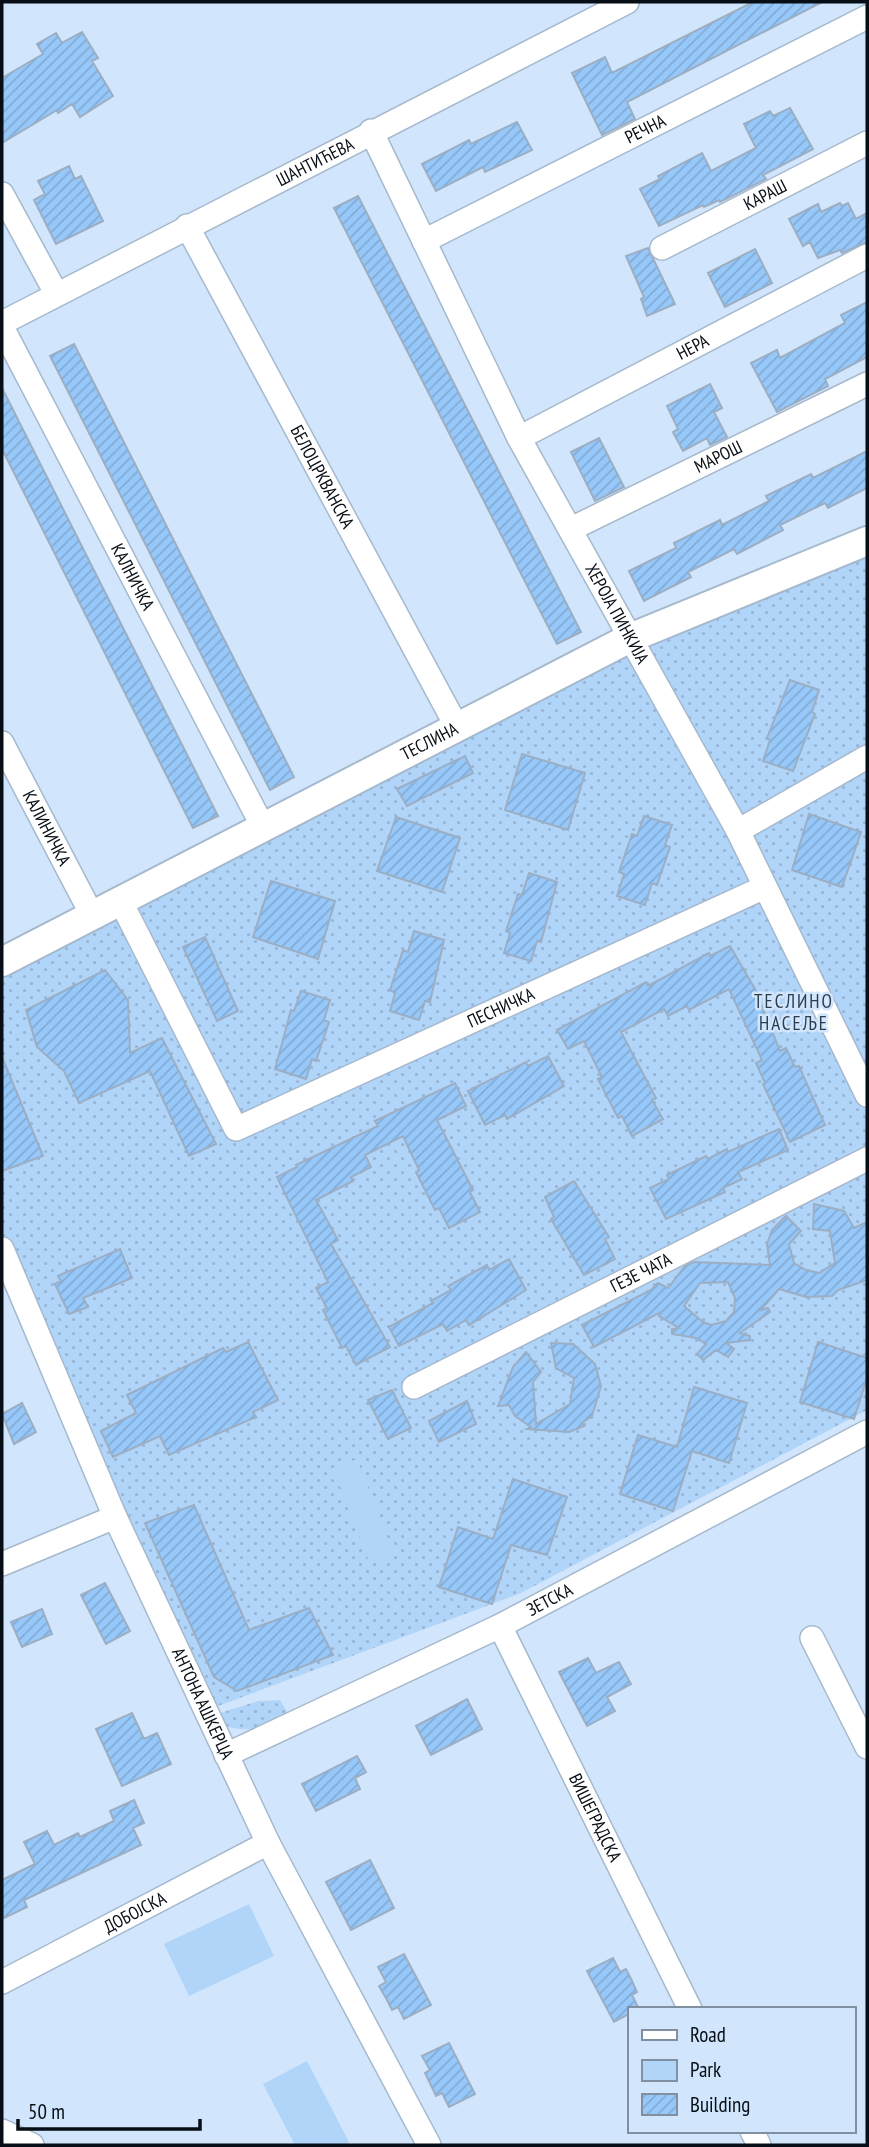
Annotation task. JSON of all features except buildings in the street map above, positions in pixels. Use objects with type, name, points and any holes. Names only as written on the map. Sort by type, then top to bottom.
[{"type":"street","name":"ШАНТИЋЕВА","points":[[2,325],[56,293],[627,2]]},
{"type":"street","name":"РЕЧНА","points":[[424,241],[867,17]]},
{"type":"street","name":"ХЕРОЈА ПИНКИЈА","points":[[371,131],[519,438],[737,831],[867,1095]]},
{"type":"street","name":"КАРАШ","points":[[662,248],[867,143]]},
{"type":"street","points":[[2,194],[56,293]]},
{"type":"street","name":"БЕЛОЦРКВАНСКА","points":[[187,226],[458,729]]},
{"type":"street","name":"НЕРА","points":[[519,438],[867,256]]},
{"type":"street","name":"КАЛНИЧКА","points":[[2,325],[263,827]]},
{"type":"street","name":"МАРОШ","points":[[571,529],[867,384]]},
{"type":"street","name":"ТЕСЛИНА","points":[[2,962],[630,638],[773,577],[867,541]]},
{"type":"street","name":"КАЛИНИЧКА","points":[[2,743],[92,915]]},
{"type":"street","points":[[737,831],[867,757]]},
{"type":"street","name":"ПЕСНИЧКА","points":[[120,900],[236,1129],[765,887]]},
{"type":"street","name":"ГЕЗЕ ЧАТА","points":[[414,1387],[867,1159]]},
{"type":"street","name":"АНТОНА АШКЕРЦА","points":[[2,1249],[115,1517],[226,1755],[268,1843],[429,2145]]},
{"type":"street","name":"ЗЕТСКА","points":[[226,1755],[500,1626],[867,1432]]},
{"type":"street","points":[[2,1564],[115,1517]]},
{"type":"street","name":"ВИШЕГРАДСКА","points":[[500,1626],[689,2007]]},
{"type":"street","points":[[812,1638],[867,1746]]},
{"type":"street","name":"ДОБОЈСКА","points":[[2,1982],[268,1843]]},
{"type":"street","points":[[2,2132],[32,2145]]},
{"type":"green space","points":[[867,551],[867,1410],[519,1594],[210,1709],[2,1238],[2,968],[621,648]]},
{"type":"green space","points":[[357,1459],[394,1555],[370,1564],[333,1468]]},
{"type":"green space","points":[[280,1700],[289,1715],[273,1723],[249,1729],[223,1725],[220,1713],[258,1701]]},
{"type":"green space","points":[[249,1904],[274,1956],[189,1996],[164,1944]]},
{"type":"green space","points":[[307,2061],[350,2144],[295,2145],[263,2084]]},
{"type":"district","name":"ТЕСЛИНО НАСЕЉЕ","points":[[794,1012]]}]
